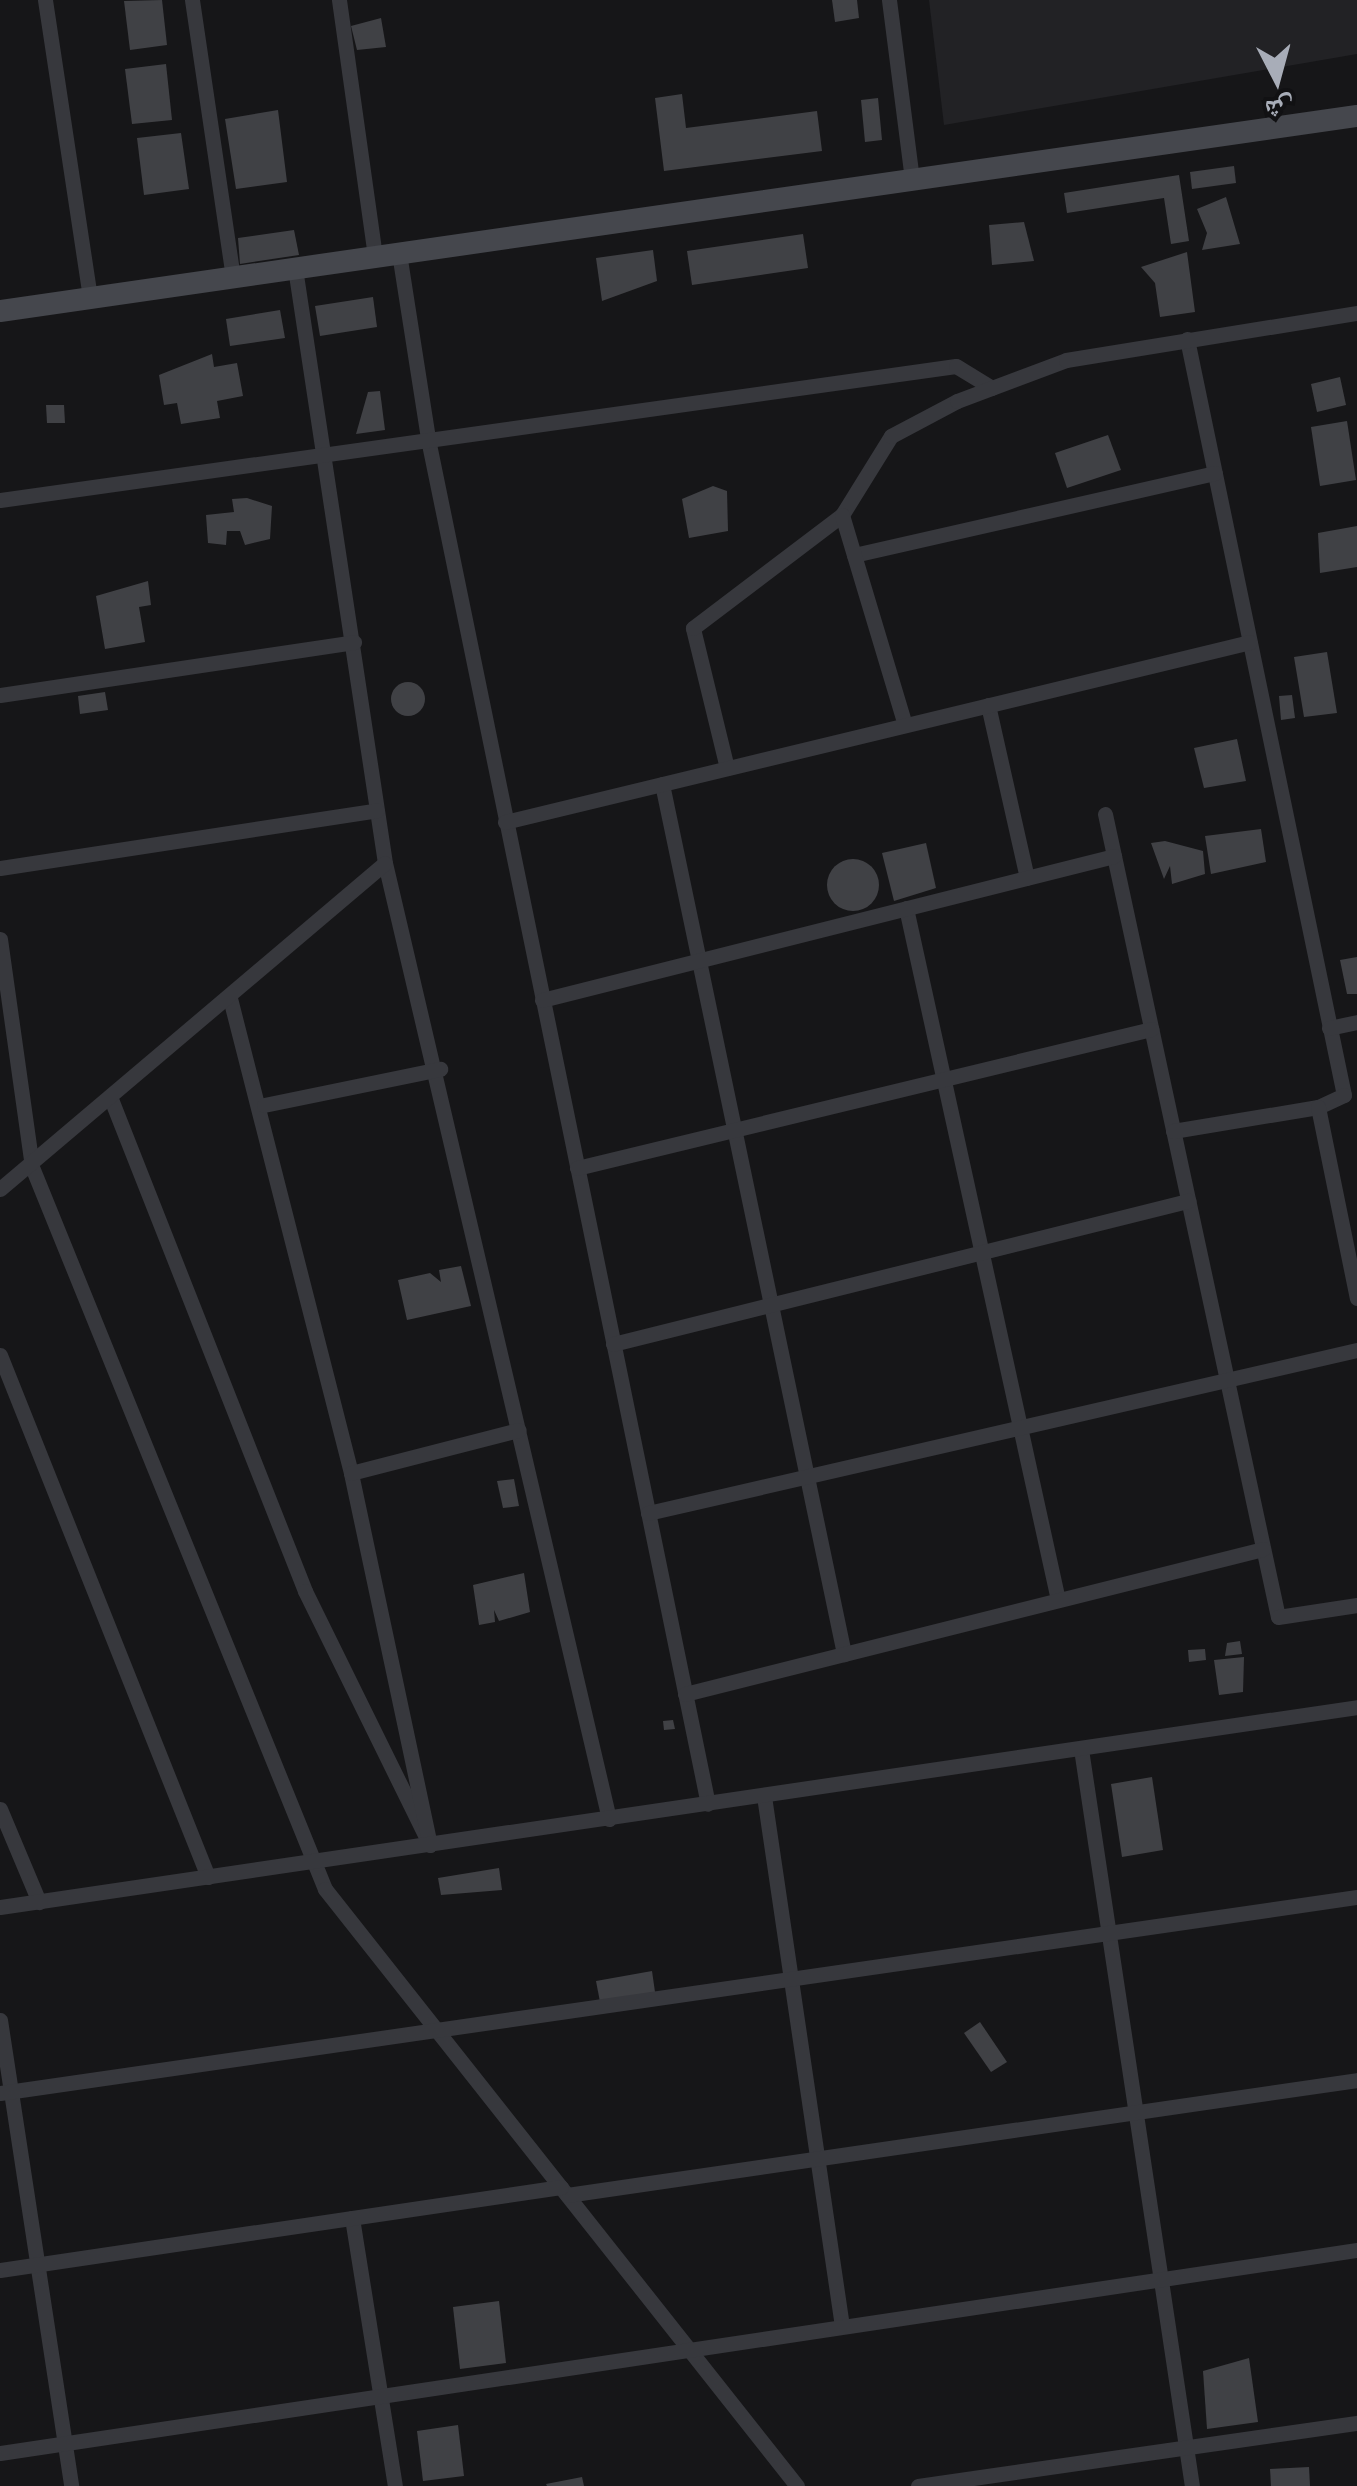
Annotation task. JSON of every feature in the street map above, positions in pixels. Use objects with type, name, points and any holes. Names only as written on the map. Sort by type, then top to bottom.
[{"type":"street","points":[[44,0],[90,298]]},
{"type":"street","points":[[192,0],[233,277]]},
{"type":"street","points":[[338,0],[387,255],[708,1804]]},
{"type":"street","points":[[889,0],[912,180]]},
{"type":"street","points":[[0,311],[1357,116]]},
{"type":"street","points":[[295,268],[354,642],[384,863],[440,1069],[609,1819]]},
{"type":"street","points":[[727,768],[693,628],[842,514],[891,436],[992,388],[1066,360],[1357,313]]},
{"type":"street","points":[[1173,1132],[1318,1107],[1344,1095],[1188,339]]},
{"type":"street","points":[[0,500],[429,444],[956,366],[992,388]]},
{"type":"street","points":[[854,555],[1215,473]]},
{"type":"street","points":[[842,514],[905,725]]},
{"type":"street","points":[[0,695],[354,642]]},
{"type":"street","points":[[505,822],[1250,642]]},
{"type":"street","points":[[988,705],[1027,878]]},
{"type":"street","points":[[662,784],[844,1654]]},
{"type":"street","points":[[0,868],[377,810]]},
{"type":"street","points":[[1105,814],[1278,1618],[1357,1606]]},
{"type":"street","points":[[542,1000],[1114,856]]},
{"type":"street","points":[[0,1189],[32,1167],[384,863]]},
{"type":"street","points":[[906,908],[1058,1600]]},
{"type":"street","points":[[0,939],[7,1054],[32,1167],[324,1888],[796,2486]]},
{"type":"street","points":[[230,997],[264,1105],[351,1473],[430,1845]]},
{"type":"street","points":[[1329,1028],[1357,1022]]},
{"type":"street","points":[[576,1168],[1151,1029]]},
{"type":"street","points":[[264,1105],[440,1069]]},
{"type":"street","points":[[111,1099],[304,1590],[430,1845]]},
{"type":"street","points":[[1318,1107],[1357,1298]]},
{"type":"street","points":[[613,1344],[1188,1201]]},
{"type":"street","points":[[648,1513],[1357,1350]]},
{"type":"street","points":[[0,1355],[208,1877]]},
{"type":"street","points":[[351,1473],[519,1430]]},
{"type":"street","points":[[685,1694],[1263,1549]]},
{"type":"street","points":[[0,1908],[1357,1707]]},
{"type":"street","points":[[1082,1749],[1192,2486]]},
{"type":"street","points":[[764,1796],[842,2326]]},
{"type":"street","points":[[0,1809],[38,1902]]},
{"type":"street","points":[[5,2093],[1357,1897]]},
{"type":"street","points":[[0,2020],[5,2093],[37,2265],[71,2486]]},
{"type":"street","points":[[0,2270],[352,2218],[816,2159],[1357,2080]]},
{"type":"street","points":[[352,2218],[396,2486]]},
{"type":"street","points":[[0,2452],[1357,2250]]},
{"type":"street","points":[[918,2486],[1357,2423]]},
{"type":"shaded area","points":[[929,0],[1357,0],[1357,54],[944,125]]},
{"type":"building","points":[[162,0],[167,45],[130,50],[124,1]]},
{"type":"building","points":[[832,0],[857,0],[859,18],[835,22]]},
{"type":"building","points":[[381,18],[386,47],[357,50],[351,26]]},
{"type":"building","points":[[166,64],[172,120],[132,124],[125,69]]},
{"type":"building","points":[[682,94],[686,128],[817,111],[822,151],[664,171],[655,98]]},
{"type":"building","points":[[878,98],[882,140],[865,142],[861,100]]},
{"type":"building","points":[[278,110],[287,182],[236,189],[225,119]]},
{"type":"building","points":[[181,133],[189,189],[144,195],[137,138]]},
{"type":"building","points":[[1234,166],[1236,183],[1192,189],[1190,172]]},
{"type":"building","points":[[1179,175],[1189,241],[1171,244],[1164,198],[1067,213],[1064,193]]},
{"type":"building","points":[[1226,197],[1240,244],[1202,250],[1207,233],[1197,209]]},
{"type":"building","points":[[1024,222],[1034,261],[992,265],[989,225]]},
{"type":"building","points":[[294,230],[299,255],[240,264],[238,238]]},
{"type":"building","points":[[803,234],[808,268],[692,285],[687,251]]},
{"type":"building","points":[[653,250],[657,281],[602,301],[596,258]]},
{"type":"building","points":[[1187,252],[1195,312],[1160,317],[1155,283],[1141,267]]},
{"type":"building","points":[[373,297],[377,327],[320,336],[315,306]]},
{"type":"building","points":[[280,310],[285,338],[230,346],[226,319]]},
{"type":"building","points":[[212,354],[214,367],[237,363],[243,396],[217,401],[220,418],[181,424],[177,403],[164,405],[159,375]]},
{"type":"building","points":[[1340,377],[1346,405],[1317,412],[1311,384]]},
{"type":"building","points":[[380,391],[385,430],[356,434],[368,392]]},
{"type":"building","points":[[46,405],[64,405],[65,423],[47,423]]},
{"type":"building","points":[[1347,421],[1356,480],[1320,486],[1311,427]]},
{"type":"building","points":[[1108,435],[1121,470],[1067,488],[1055,453]]},
{"type":"building","points":[[713,486],[727,491],[728,531],[689,538],[682,499]]},
{"type":"building","points":[[247,498],[272,506],[270,539],[245,545],[240,531],[227,531],[226,545],[208,543],[206,515],[234,512],[232,499]]},
{"type":"building","points":[[1357,526],[1357,567],[1320,573],[1318,533]]},
{"type":"building","points":[[148,581],[151,605],[139,607],[145,642],[105,649],[96,596]]},
{"type":"building","points":[[1327,652],[1337,713],[1304,717],[1294,657]]},
{"type":"building","points":[[408,682],[420,687],[425,699],[420,711],[408,716],[396,711],[391,699],[396,687]]},
{"type":"building","points":[[105,692],[108,710],[80,714],[78,696]]},
{"type":"building","points":[[1292,695],[1295,718],[1281,720],[1279,696]]},
{"type":"building","points":[[1237,739],[1246,781],[1204,788],[1194,748]]},
{"type":"building","points":[[1261,829],[1266,862],[1211,874],[1205,836]]},
{"type":"building","points":[[1165,841],[1203,851],[1205,874],[1172,884],[1170,866],[1164,879],[1151,843]]},
{"type":"building","points":[[926,843],[936,888],[894,901],[882,853]]},
{"type":"building","points":[[853,859],[872,866],[879,885],[872,904],[853,911],[834,904],[827,885],[834,866]]},
{"type":"building","points":[[1357,957],[1357,994],[1347,994],[1340,960]]},
{"type":"building","points":[[461,1266],[471,1306],[407,1320],[398,1280],[430,1273],[441,1282],[439,1270]]},
{"type":"building","points":[[514,1479],[519,1506],[503,1508],[497,1481]]},
{"type":"building","points":[[524,1573],[530,1612],[499,1621],[494,1610],[495,1622],[479,1625],[473,1585]]},
{"type":"building","points":[[1240,1641],[1242,1654],[1225,1656],[1227,1643]]},
{"type":"building","points":[[1205,1649],[1206,1660],[1189,1662],[1188,1650]]},
{"type":"building","points":[[1244,1657],[1243,1692],[1219,1695],[1214,1660]]},
{"type":"building","points":[[673,1720],[675,1729],[664,1730],[663,1721]]},
{"type":"building","points":[[1152,1777],[1163,1850],[1122,1857],[1111,1784]]},
{"type":"building","points":[[499,1868],[502,1890],[441,1895],[438,1878]]},
{"type":"building","points":[[652,1971],[655,1992],[600,2002],[596,1981]]},
{"type":"building","points":[[980,2022],[1007,2062],[991,2072],[964,2033]]},
{"type":"building","points":[[499,2301],[506,2363],[460,2369],[453,2307]]},
{"type":"building","points":[[1249,2358],[1258,2422],[1207,2429],[1203,2371]]},
{"type":"building","points":[[458,2425],[464,2476],[423,2481],[417,2431]]},
{"type":"building","points":[[1309,2467],[1310,2486],[1271,2486],[1270,2469]]},
{"type":"building","points":[[582,2477],[584,2486],[546,2484]]}]
